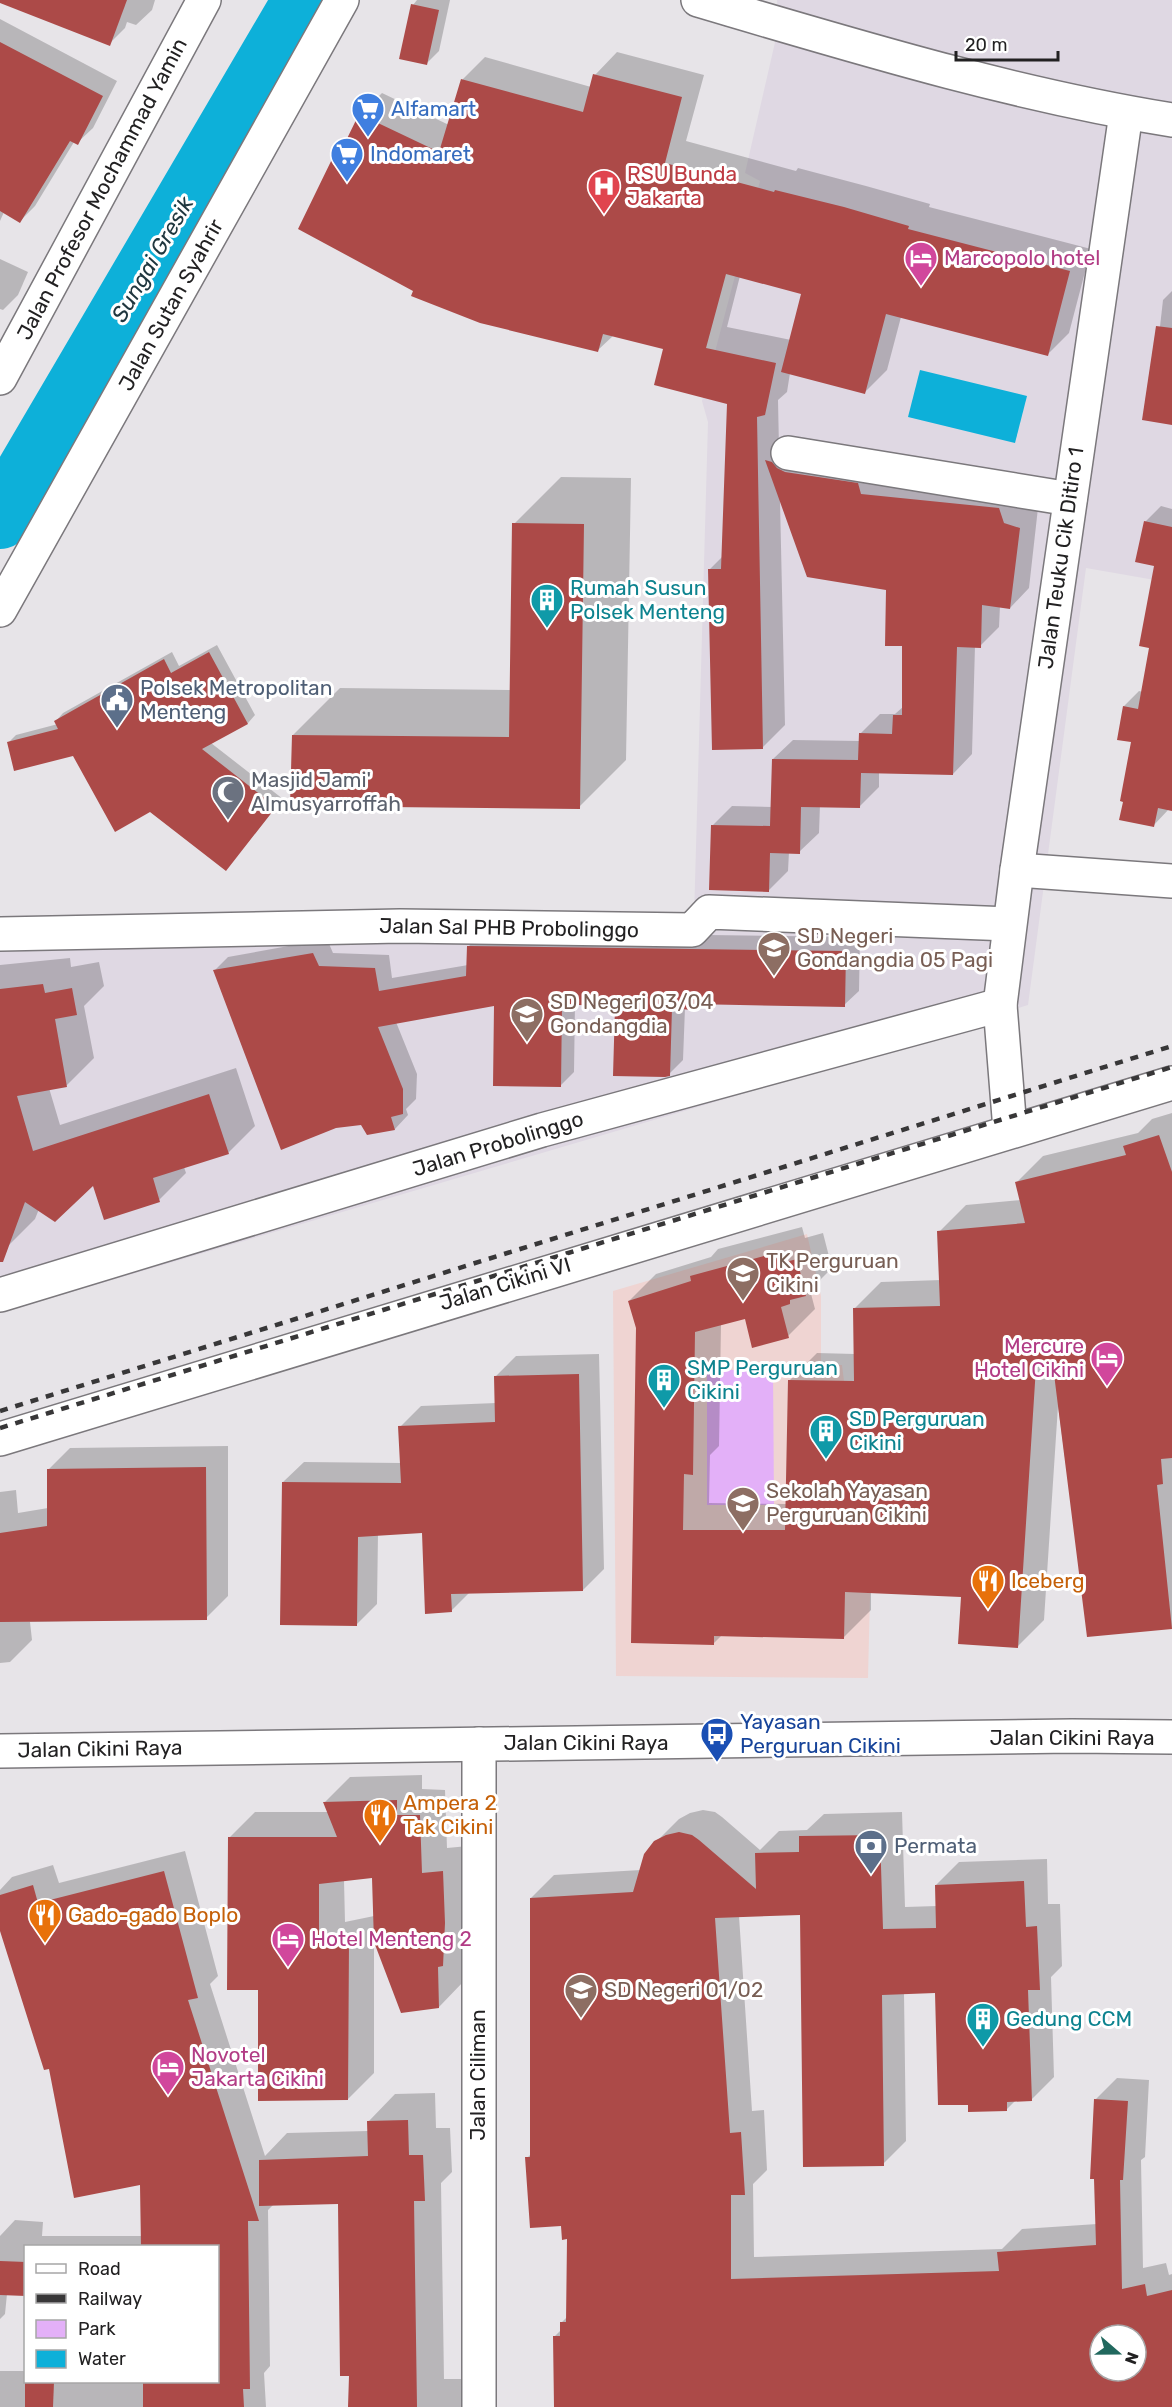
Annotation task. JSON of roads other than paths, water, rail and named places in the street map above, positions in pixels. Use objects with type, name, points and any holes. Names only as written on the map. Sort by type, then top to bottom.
[{"type":"street","name":"Jalan Profesor Mochammad Yamin","points":[[0,378],[204,0]]},
{"type":"street","name":"Jalan Sutan Syahrir","points":[[0,610],[342,0]]},
{"type":"street","points":[[698,0],[960,74],[1126,112],[1172,120]]},
{"type":"street","name":"Jalan Teuku Cik Ditiro 1","points":[[1000,1005],[1009,924],[1126,112]]},
{"type":"street","points":[[788,453],[1070,499]]},
{"type":"street","points":[[1017,870],[1172,881]]},
{"type":"street","name":"Jalan Sal PHB Probolinggo","points":[[0,934],[400,926],[692,930],[709,912],[1009,924]]},
{"type":"street","points":[[1000,1005],[1010,1130]]},
{"type":"street","name":"Jalan Probolinggo","points":[[0,1295],[531,1134],[1000,1005]]},
{"type":"street","name":"Jalan Cikini VI","points":[[0,1438],[1010,1130],[1172,1083]]},
{"type":"street","name":"Jalan Cikini Raya","points":[[0,1751],[1072,1736],[1172,1737]]},
{"type":"street","name":"Jalan Ciliman","points":[[479,1744],[479,2407]]},
{"type":"water","points":[[920,370],[1027,396],[1015,443],[908,417]]},
{"type":"waterway","name":"Sungai Gresik","points":[[0,518],[304,0]]},
{"type":"railway","points":[[0,1411],[1172,1046]]},
{"type":"railway","points":[[0,1428],[1172,1067]]},
{"type":"place","name":"Alfamart","points":[[368,138]]},
{"type":"place","name":"Indomaret","points":[[347,183]]},
{"type":"place","name":"RSU Bunda Jakarta","points":[[604,215]]},
{"type":"place","name":"Marcopolo hotel","points":[[921,287]]},
{"type":"place","name":"Rumah Susun Polsek Menteng","points":[[547,629]]},
{"type":"place","name":"Polsek Metropolitan Menteng","points":[[117,729]]},
{"type":"place","name":"Masjid Jami' Almusyarroffah","points":[[228,821]]},
{"type":"place","name":"SD Negeri Gondangdia 05 Pagi","points":[[774,977]]},
{"type":"place","name":"SD Negeri 03/04 Gondangdia","points":[[527,1043]]},
{"type":"place","name":"TK Perguruan Cikini","points":[[743,1302]]},
{"type":"place","name":"Mercure Hotel Cikini","points":[[1107,1387]]},
{"type":"place","name":"SMP Perguruan Cikini","points":[[664,1409]]},
{"type":"place","name":"SD Perguruan Cikini","points":[[826,1460]]},
{"type":"place","name":"Sekolah Yayasan Perguruan Cikini","points":[[743,1532]]},
{"type":"place","name":"Iceberg","points":[[988,1610]]},
{"type":"place","name":"Yayasan Perguruan Cikini","points":[[717,1763]]},
{"type":"place","name":"Ampera 2 Tak Cikini","points":[[380,1844]]},
{"type":"place","name":"Permata","points":[[871,1875]]},
{"type":"place","name":"Gado-gado Boplo","points":[[45,1944]]},
{"type":"place","name":"Hotel Menteng 2","points":[[288,1968]]},
{"type":"place","name":"SD Negeri 01/02","points":[[581,2019]]},
{"type":"place","name":"Gedung CCM","points":[[983,2048]]},
{"type":"place","name":"Novotel Jakarta Cikini","points":[[168,2096]]}]
